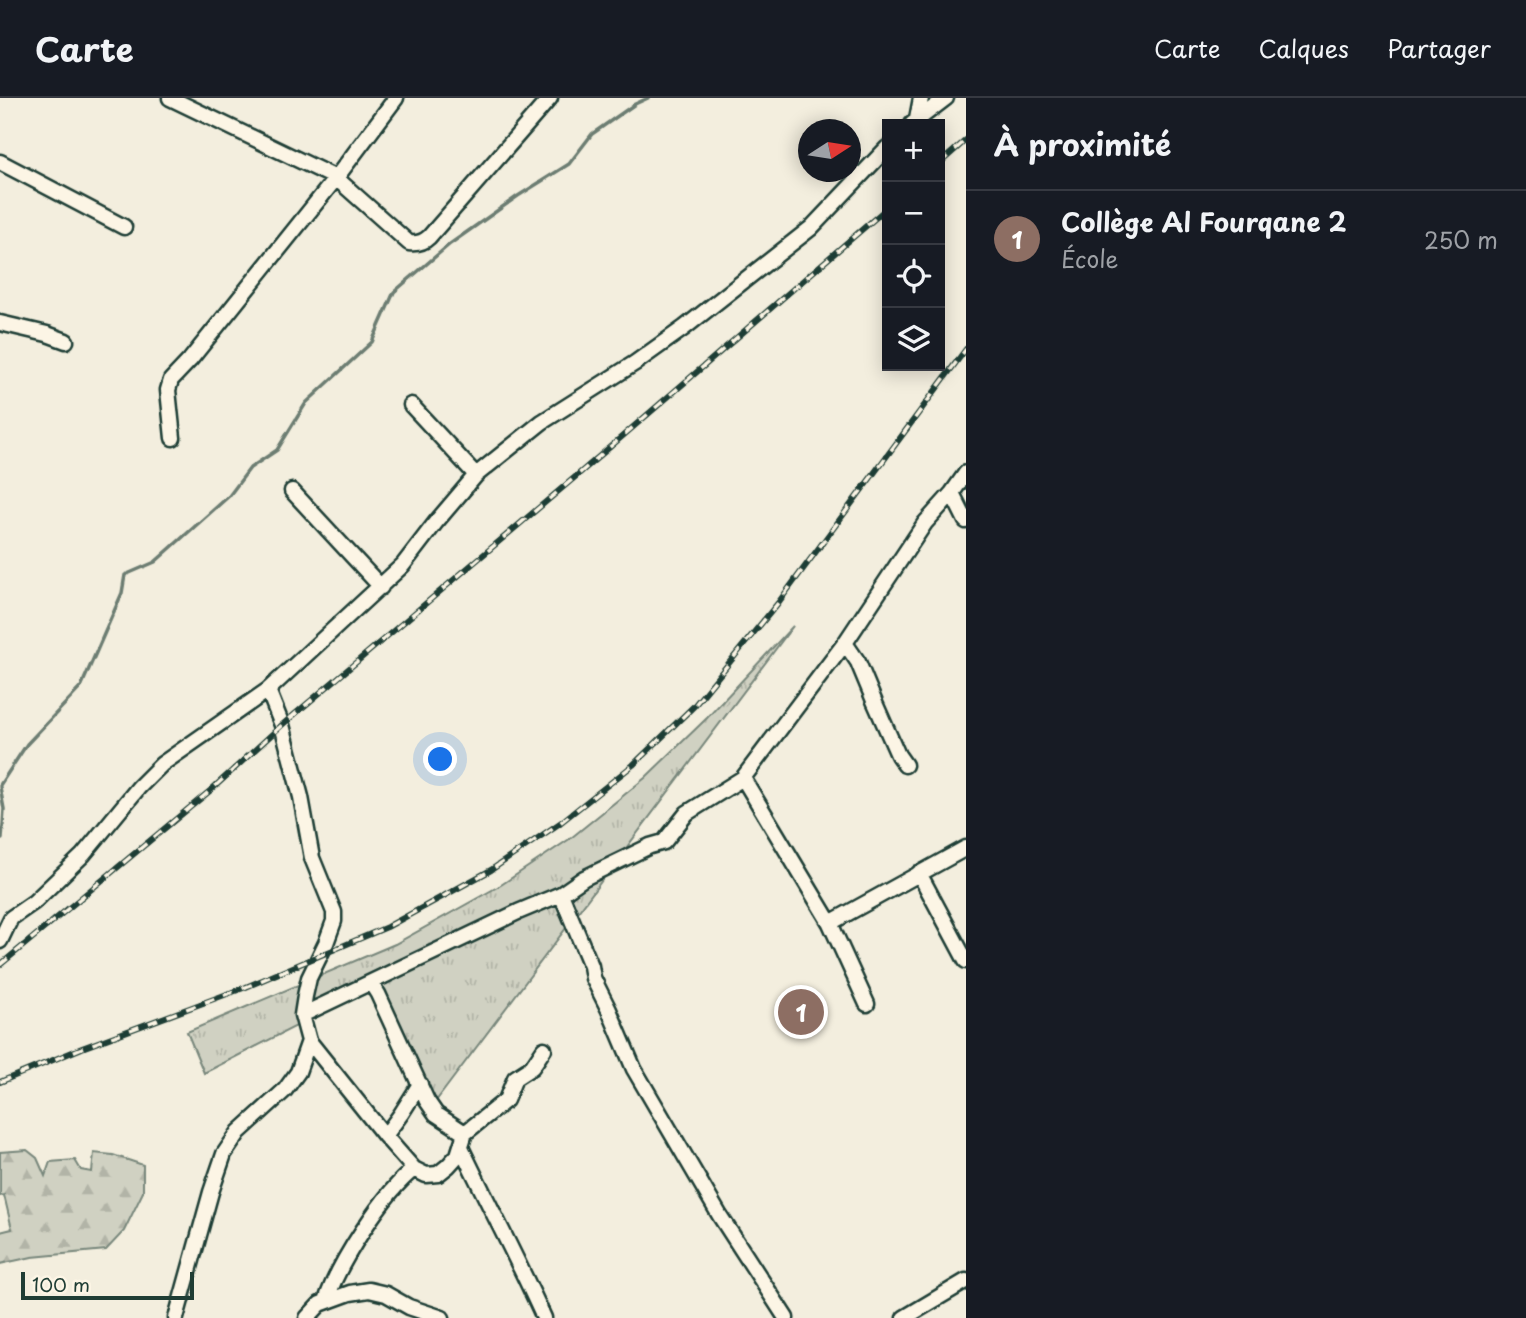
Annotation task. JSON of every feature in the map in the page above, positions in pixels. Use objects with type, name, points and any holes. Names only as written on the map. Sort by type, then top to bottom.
[{"type":"street","points":[[170,98],[336,178],[409,243],[420,243],[429,237],[550,98]]},
{"type":"street","points":[[173,438],[168,390],[171,380],[336,178],[396,98]]},
{"type":"street","points":[[915,119],[921,98]]},
{"type":"street","points":[[918,119],[946,98]]},
{"type":"street","points":[[0,941],[11,918],[34,902],[83,855],[139,787],[162,764],[268,690],[403,565],[476,475],[542,422],[635,363],[684,328],[811,228],[882,153]]},
{"type":"street","points":[[0,162],[124,227]]},
{"type":"street","points":[[0,323],[65,341]]},
{"type":"street","points":[[411,405],[476,475]]},
{"type":"street","points":[[302,1016],[561,894],[583,878],[664,842],[687,813],[743,778],[845,643],[925,523],[966,473]]},
{"type":"street","points":[[292,491],[380,587]]},
{"type":"street","points":[[952,493],[966,521]]},
{"type":"street","points":[[845,643],[858,662],[888,733],[905,765]]},
{"type":"street","points":[[268,690],[282,724],[301,797],[312,858],[334,912],[334,921],[326,943],[309,978],[302,1016],[309,1041],[385,1136],[414,1169],[426,1175],[438,1174],[458,1155],[463,1140],[506,1100],[516,1078],[532,1067],[544,1049]]},
{"type":"street","points":[[743,778],[830,923],[867,1004]]},
{"type":"street","points":[[830,923],[966,848]]},
{"type":"street","points":[[919,873],[966,961]]},
{"type":"street","points":[[561,894],[591,966],[593,978],[634,1069],[720,1216],[786,1318]]},
{"type":"street","points":[[370,983],[378,994],[436,1114],[463,1140],[493,1215],[544,1318]]},
{"type":"street","points":[[176,1318],[224,1154],[239,1132],[285,1090],[298,1072],[309,1041]]},
{"type":"street","points":[[385,1136],[420,1084]]},
{"type":"street","points":[[326,1301],[357,1240],[399,1183],[414,1169]]},
{"type":"street","points":[[904,1318],[966,1281]]},
{"type":"street","points":[[307,1318],[314,1308],[326,1301],[369,1290],[386,1294],[410,1307],[442,1318]]},
{"type":"green space","points":[[793,626],[430,1109],[367,990],[204,1073],[187,1032],[395,944],[501,885],[571,838],[645,778],[707,718]]},
{"type":"green space","points":[[27,1150],[37,1158],[45,1176],[50,1162],[75,1160],[81,1170],[92,1172],[94,1153],[113,1155],[143,1165],[143,1192],[124,1231],[106,1250],[32,1257],[0,1264],[0,1232],[12,1229],[4,1195],[0,1196],[0,1152]]},
{"type":"waterway","points":[[0,785],[27,744],[81,687],[122,593],[125,575],[155,562],[229,496],[250,468],[277,450],[306,403],[372,342],[394,292],[450,244],[569,164],[592,134],[648,98]]},
{"type":"waterway","points":[[0,787],[4,809],[0,839]]},
{"type":"railway","points":[[945,159],[966,140]]},
{"type":"railway","points":[[0,965],[211,790],[282,725],[882,212]]},
{"type":"railway","points":[[0,1082],[82,1048],[246,987],[387,927],[491,870],[560,823],[633,765],[694,706],[778,603],[966,349]]},
{"type":"place","name":"Collège Al Fourqane 2","points":[[801,1012]]}]
